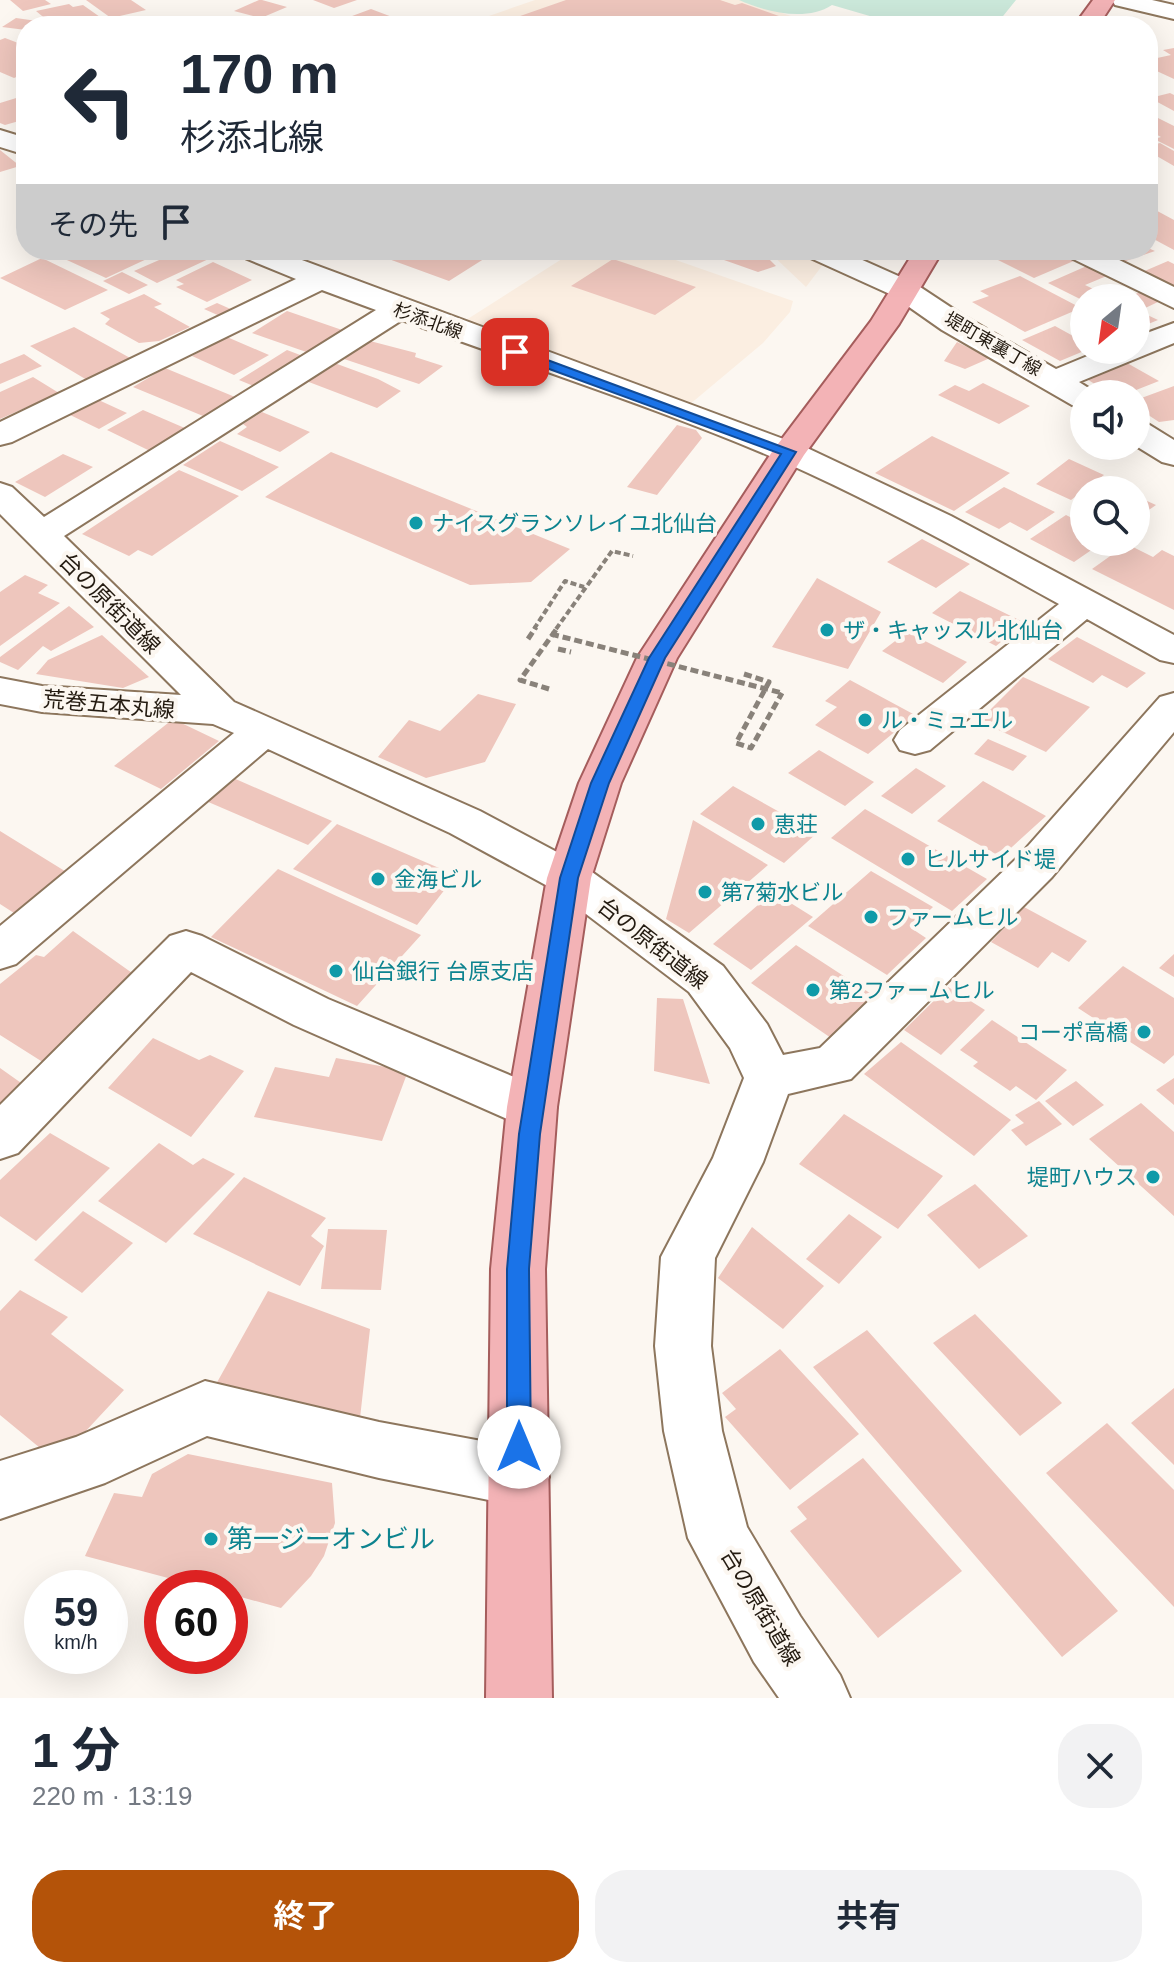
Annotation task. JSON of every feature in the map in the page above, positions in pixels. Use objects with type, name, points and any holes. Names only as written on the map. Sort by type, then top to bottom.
[{"type":"main road","points":[[519,1698],[518,1269],[532,1107],[569,878],[600,783],[657,658],[789,452],[884,324],[922,260]]},
{"type":"street","points":[[1123,0],[1174,12]]},
{"type":"street","name":"杉添北線","points":[[274,260],[397,310],[789,452],[856,481],[1174,651]]},
{"type":"street","name":"堤町東裏丁線","points":[[838,260],[903,289],[953,323],[1070,389]]},
{"type":"street","points":[[1097,260],[1174,299]]},
{"type":"street","points":[[0,435],[320,279]]},
{"type":"street","points":[[41,535],[397,310]]},
{"type":"street","points":[[1150,342],[1174,332]]},
{"type":"street","points":[[1056,380],[1095,364]]},
{"type":"street","points":[[1150,440],[1174,455]]},
{"type":"street","name":"台の原街道線","points":[[0,494],[220,711],[465,822],[569,878],[706,979],[750,1038],[769,1078],[737,1162],[688,1257],[683,1346],[693,1431],[719,1538],[777,1639],[817,1698]]},
{"type":"street","points":[[915,740],[1084,603]]},
{"type":"street","name":"荒巻五本丸線","points":[[0,691],[42,699],[220,711]]},
{"type":"street","points":[[769,1078],[834,1065],[1036,866],[1174,706]]},
{"type":"street","points":[[0,952],[262,732]]},
{"type":"street","points":[[0,1138],[186,948],[311,1012],[532,1107]]},
{"type":"street","points":[[0,1490],[84,1463],[205,1408],[379,1450],[519,1477]]},
{"type":"path","points":[[549,689],[520,680],[612,551],[633,556]]},
{"type":"path","points":[[528,639],[565,581],[584,587]]},
{"type":"path","points":[[551,634],[782,693],[751,748],[736,743],[769,682],[744,674]]},
{"type":"path","points":[[558,649],[571,652]]},
{"type":"shaded area","points":[[535,0],[746,0],[791,16],[489,16]]},
{"type":"shaded area","points":[[560,260],[676,260],[793,301],[790,312],[763,343],[689,405],[463,322]]},
{"type":"shaded area","points":[[778,260],[826,260],[806,287]]},
{"type":"green space","points":[[739,0],[1016,0],[1003,16],[870,16],[832,5],[798,14],[761,8]]},
{"type":"building","points":[[10,0],[45,0],[51,4],[23,11]]},
{"type":"building","points":[[86,0],[131,0],[146,10],[120,16],[108,16]]},
{"type":"building","points":[[259,0],[287,7],[266,16],[234,11]]},
{"type":"building","points":[[313,0],[357,0],[334,8]]},
{"type":"building","points":[[566,0],[720,0],[735,5],[742,3],[779,16],[520,16]]},
{"type":"building","points":[[69,4],[73,7],[83,5],[99,16],[42,16],[36,11]]},
{"type":"building","points":[[371,9],[390,16],[352,16]]},
{"type":"building","points":[[16,18],[16,29],[2,27]]},
{"type":"building","points":[[5,38],[16,42],[14,78],[0,72],[0,40]]},
{"type":"building","points":[[1174,48],[1174,79],[1158,72],[1158,58],[1171,55],[1163,50]]},
{"type":"building","points":[[1174,95],[1174,111],[1158,102],[1158,96]]},
{"type":"building","points":[[16,98],[16,122],[0,123],[0,103]]},
{"type":"building","points":[[1158,118],[1174,126],[1174,149],[1158,141],[1161,137],[1158,135]]},
{"type":"building","points":[[1158,144],[1174,151],[1174,166],[1158,157]]},
{"type":"building","points":[[0,150],[16,163],[16,167],[0,172]]},
{"type":"building","points":[[1158,211],[1174,220],[1174,250],[1158,241]]},
{"type":"building","points":[[38,260],[46,260],[108,290],[65,310],[0,278]]},
{"type":"building","points":[[67,260],[145,260],[106,278]]},
{"type":"building","points":[[159,260],[206,260],[157,283],[134,271]]},
{"type":"building","points":[[391,260],[482,260],[449,281]]},
{"type":"building","points":[[616,260],[696,287],[655,315],[571,286]]},
{"type":"building","points":[[724,260],[770,260],[776,266],[758,272]]},
{"type":"building","points":[[998,260],[1076,260],[1034,278]]},
{"type":"building","points":[[1168,261],[1174,264],[1174,289],[1140,273]]},
{"type":"building","points":[[213,262],[252,280],[207,302],[176,287],[184,284],[176,280]]},
{"type":"building","points":[[1089,265],[1109,275],[1087,284],[1070,284],[1070,294],[1048,283]]},
{"type":"building","points":[[122,272],[148,285],[129,294],[103,281]]},
{"type":"building","points":[[1020,276],[1070,302],[1070,313],[1025,332],[972,302],[989,296],[980,291]]},
{"type":"building","points":[[144,294],[162,304],[154,307],[190,327],[159,341],[139,343],[105,324],[110,319],[100,313]]},
{"type":"building","points":[[1150,296],[1160,301],[1150,306]]},
{"type":"building","points":[[217,303],[235,311],[222,317],[204,309]]},
{"type":"building","points":[[287,311],[345,331],[312,354],[252,333]]},
{"type":"building","points":[[1055,326],[1070,334],[1070,357],[1060,361],[1022,340]]},
{"type":"building","points":[[74,327],[132,359],[87,380],[30,346]]},
{"type":"building","points":[[227,337],[269,355],[234,375],[192,356]]},
{"type":"building","points":[[370,341],[416,353],[415,357],[443,366],[419,384],[344,359]]},
{"type":"building","points":[[957,342],[990,358],[965,369],[944,361]]},
{"type":"building","points":[[287,350],[308,358],[261,389],[239,380]]},
{"type":"building","points":[[24,354],[42,366],[0,384],[0,364]]},
{"type":"building","points":[[329,361],[401,391],[377,408],[301,379]]},
{"type":"building","points":[[1129,364],[1159,381],[1150,385],[1150,380],[1085,378]]},
{"type":"building","points":[[165,368],[235,397],[203,416],[133,387]]},
{"type":"building","points":[[33,377],[59,393],[0,419],[0,392]]},
{"type":"building","points":[[983,383],[1030,406],[999,424],[938,395],[955,385],[969,391]]},
{"type":"building","points":[[1174,386],[1174,420],[1159,422],[1150,416],[1150,395]]},
{"type":"building","points":[[92,397],[127,413],[99,429],[64,412]]},
{"type":"building","points":[[143,410],[187,429],[150,451],[107,430]]},
{"type":"building","points":[[262,412],[310,432],[280,452],[237,434],[247,427],[243,424]]},
{"type":"building","points":[[677,425],[696,430],[702,438],[657,495],[627,487]]},
{"type":"building","points":[[932,436],[1010,473],[954,511],[875,473]]},
{"type":"building","points":[[220,441],[279,467],[242,491],[183,465]]},
{"type":"building","name":"ナイスグランソレイユ北仙台","points":[[331,452],[570,549],[531,582],[470,585],[265,497]]},
{"type":"building","points":[[63,454],[93,467],[45,497],[15,482]]},
{"type":"building","points":[[1069,459],[1104,475],[1070,476],[1070,500],[1036,484]]},
{"type":"building","points":[[179,470],[239,496],[152,556],[138,550],[129,556],[82,534]]},
{"type":"building","points":[[1004,487],[1055,512],[1027,531],[1010,522],[999,529],[965,512]]},
{"type":"building","points":[[1066,515],[1070,517],[1070,556],[1083,556],[1074,562],[1030,539]]},
{"type":"building","points":[[922,539],[970,564],[936,588],[887,562]]},
{"type":"building","points":[[1162,550],[1174,556],[1174,610],[1092,569],[1110,556],[1153,557]]},
{"type":"building","points":[[25,575],[48,585],[38,593],[60,603],[0,646],[0,592]]},
{"type":"building","name":"ザ・キャッスル北仙台","points":[[817,578],[881,612],[848,669],[772,647]]},
{"type":"building","points":[[960,591],[1025,623],[996,646],[932,613]]},
{"type":"building","points":[[69,606],[94,627],[51,651],[43,646],[18,670],[0,662],[0,657]]},
{"type":"building","points":[[907,632],[967,662],[943,683],[882,651]]},
{"type":"building","points":[[102,635],[149,677],[123,688],[36,674],[48,660]]},
{"type":"building","points":[[1077,637],[1146,673],[1127,688],[1102,675],[1093,683],[1048,659]]},
{"type":"building","points":[[1023,677],[1090,707],[1046,752],[979,721]]},
{"type":"building","name":"ル・ミュエル","points":[[850,680],[915,715],[868,754],[815,725],[837,707],[825,701]]},
{"type":"building","points":[[478,694],[516,704],[485,762],[426,778],[378,757],[409,720],[440,731]]},
{"type":"building","points":[[173,719],[219,741],[161,789],[114,766]]},
{"type":"building","points":[[988,739],[1027,756],[1013,771],[974,754]]},
{"type":"building","points":[[819,750],[874,782],[845,806],[788,773]]},
{"type":"building","points":[[916,768],[946,786],[912,814],[881,796]]},
{"type":"building","points":[[231,777],[332,821],[308,845],[206,801]]},
{"type":"building","points":[[983,781],[1046,816],[1001,857],[937,821]]},
{"type":"building","name":"恵荘","points":[[733,786],[817,833],[784,863],[700,814]]},
{"type":"building","name":"ヒルサイド堤","points":[[865,809],[987,879],[952,911],[831,838]]},
{"type":"building","name":"第7菊水ビル","points":[[693,820],[768,865],[689,933],[666,919]]},
{"type":"building","name":"金海ビル","points":[[337,824],[439,868],[446,888],[417,925],[293,869]]},
{"type":"building","points":[[0,831],[68,873],[14,913],[0,904]]},
{"type":"building","name":"仙台銀行 台原支店","points":[[278,869],[421,935],[357,1006],[211,937]]},
{"type":"building","name":"ファームヒル","points":[[871,871],[933,907],[911,928],[926,938],[887,975],[808,926]]},
{"type":"building","points":[[773,892],[813,917],[751,970],[713,944]]},
{"type":"building","points":[[1024,907],[1087,941],[1069,962],[1052,952],[1038,968],[991,942]]},
{"type":"building","points":[[73,931],[142,980],[49,1066],[0,1035],[0,984],[36,955],[44,957]]},
{"type":"building","name":"第2ファームヒル","points":[[796,945],[876,997],[831,1038],[751,983]]},
{"type":"building","points":[[1174,954],[1174,977],[1159,968]]},
{"type":"building","name":"コーポ高橋","points":[[1123,966],[1174,998],[1174,1055],[1164,1064],[1078,1008]]},
{"type":"building","points":[[948,987],[985,1010],[941,1055],[904,1030]]},
{"type":"building","points":[[657,998],[683,999],[710,1084],[654,1071]]},
{"type":"building","points":[[992,1020],[1067,1070],[1036,1100],[1016,1086],[1010,1091],[973,1066],[978,1062],[960,1050]]},
{"type":"building","points":[[153,1038],[199,1060],[210,1055],[244,1071],[191,1137],[108,1088]]},
{"type":"building","points":[[901,1042],[1011,1120],[974,1156],[864,1074]]},
{"type":"building","points":[[336,1058],[408,1071],[382,1141],[254,1117],[275,1067],[329,1077]]},
{"type":"building","points":[[0,1068],[24,1085],[0,1108]]},
{"type":"building","points":[[1174,1078],[1174,1105],[1156,1090]]},
{"type":"building","points":[[1076,1081],[1104,1105],[1073,1126],[1045,1101]]},
{"type":"building","points":[[1039,1101],[1062,1124],[1026,1146],[1011,1130],[1024,1123],[1015,1115]]},
{"type":"building","name":"堤町ハウス","points":[[1141,1103],[1174,1132],[1174,1216],[1089,1139]]},
{"type":"building","points":[[844,1114],[943,1176],[898,1229],[799,1164]]},
{"type":"building","points":[[50,1133],[110,1168],[36,1241],[0,1216],[0,1180]]},
{"type":"building","points":[[159,1143],[193,1165],[203,1158],[235,1174],[166,1243],[98,1201]]},
{"type":"building","points":[[244,1177],[326,1218],[311,1236],[324,1246],[300,1286],[193,1234]]},
{"type":"building","points":[[975,1184],[1028,1236],[979,1269],[927,1215]]},
{"type":"building","points":[[83,1211],[133,1243],[82,1293],[34,1260]]},
{"type":"building","points":[[849,1214],[882,1237],[839,1284],[806,1259]]},
{"type":"building","points":[[752,1227],[824,1286],[783,1329],[718,1278]]},
{"type":"building","points":[[328,1229],[387,1230],[381,1290],[321,1289]]},
{"type":"building","points":[[20,1290],[68,1317],[51,1334],[124,1390],[57,1462],[0,1415],[0,1311]]},
{"type":"building","points":[[268,1291],[370,1329],[359,1427],[215,1386]]},
{"type":"building","points":[[975,1314],[1062,1403],[1020,1436],[933,1343]]},
{"type":"building","points":[[867,1330],[1118,1611],[1062,1657],[813,1367]]},
{"type":"building","points":[[780,1349],[859,1434],[790,1490],[725,1417],[736,1409],[722,1393]]},
{"type":"building","points":[[1174,1388],[1174,1465],[1131,1423]]},
{"type":"building","points":[[1107,1423],[1174,1490],[1174,1607],[1046,1473]]},
{"type":"building","name":"第一ジーオンビル","points":[[188,1454],[332,1483],[335,1523],[324,1556],[311,1576],[281,1608],[248,1599],[248,1570],[144,1572],[85,1556],[114,1493],[142,1497],[152,1474]]},
{"type":"building","points":[[863,1458],[962,1571],[878,1638],[790,1531],[807,1519],[797,1507]]},
{"type":"place","name":"ナイスグランソレイユ北仙台","points":[[416,523]]},
{"type":"place","name":"ザ・キャッスル北仙台","points":[[827,630]]},
{"type":"place","name":"ル・ミュエル","points":[[865,720]]},
{"type":"place","name":"恵荘","points":[[758,824]]},
{"type":"place","name":"ヒルサイド堤","points":[[908,859]]},
{"type":"place","name":"金海ビル","points":[[378,879]]},
{"type":"place","name":"第7菊水ビル","points":[[705,892]]},
{"type":"place","name":"ファームヒル","points":[[871,917]]},
{"type":"place","name":"仙台銀行 台原支店","points":[[336,971]]},
{"type":"place","name":"第2ファームヒル","points":[[813,990]]},
{"type":"place","name":"コーポ高橋","points":[[1144,1032]]},
{"type":"place","name":"堤町ハウス","points":[[1153,1177]]},
{"type":"place","name":"第一ジーオンビル","points":[[211,1539]]},
{"type":"route","points":[[515,352],[789,452],[657,658],[600,783],[569,878],[532,1107],[518,1269],[519,1447]]}]
